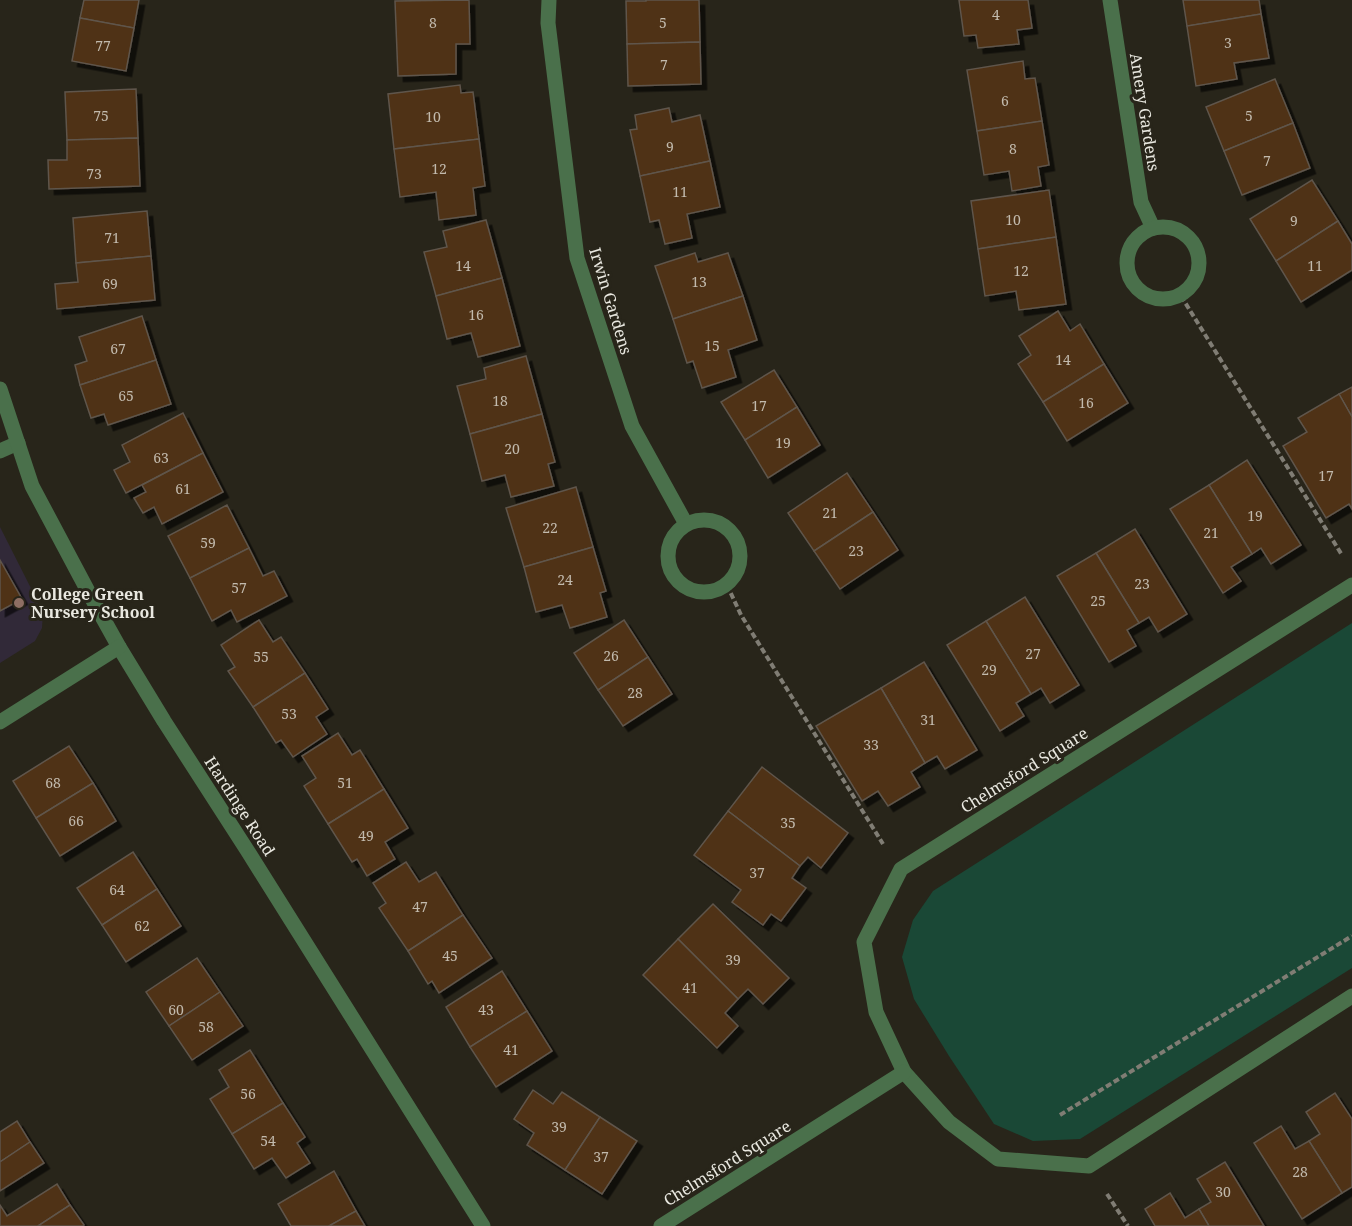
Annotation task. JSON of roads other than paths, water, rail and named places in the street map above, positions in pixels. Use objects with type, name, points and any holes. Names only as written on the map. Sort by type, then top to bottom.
[{"type":"street","name":"Irwin Gardens","points":[[549,0],[548,23],[577,258],[632,426],[686,524]]},
{"type":"street","name":"Amery Gardens","points":[[1110,0],[1141,202],[1153,228]]},
{"type":"street","points":[[1166,227],[1179,230],[1190,238],[1197,249],[1200,262],[1198,275],[1181,296],[1158,300],[1146,296],[1136,288],[1130,278],[1126,266],[1128,253],[1134,242],[1153,228],[1166,227]]},
{"type":"street","name":"Hardinge Road","points":[[0,389],[32,486],[119,647],[483,1226]]},
{"type":"street","points":[[0,451],[18,443]]},
{"type":"street","points":[[704,519],[722,523],[735,536],[741,553],[738,571],[727,585],[713,592],[699,591],[684,586],[675,576],[668,562],[669,548],[675,534],[686,524],[704,519]]},
{"type":"street","name":"Chelmsford Square","points":[[661,1226],[904,1072],[876,1012],[864,942],[901,869],[1352,585]]},
{"type":"street","points":[[0,722],[119,647]]},
{"type":"street","points":[[904,1072],[949,1122],[998,1159],[1089,1166],[1352,996]]},
{"type":"place","name":"College Green Nursery School","points":[[19,603]]}]
